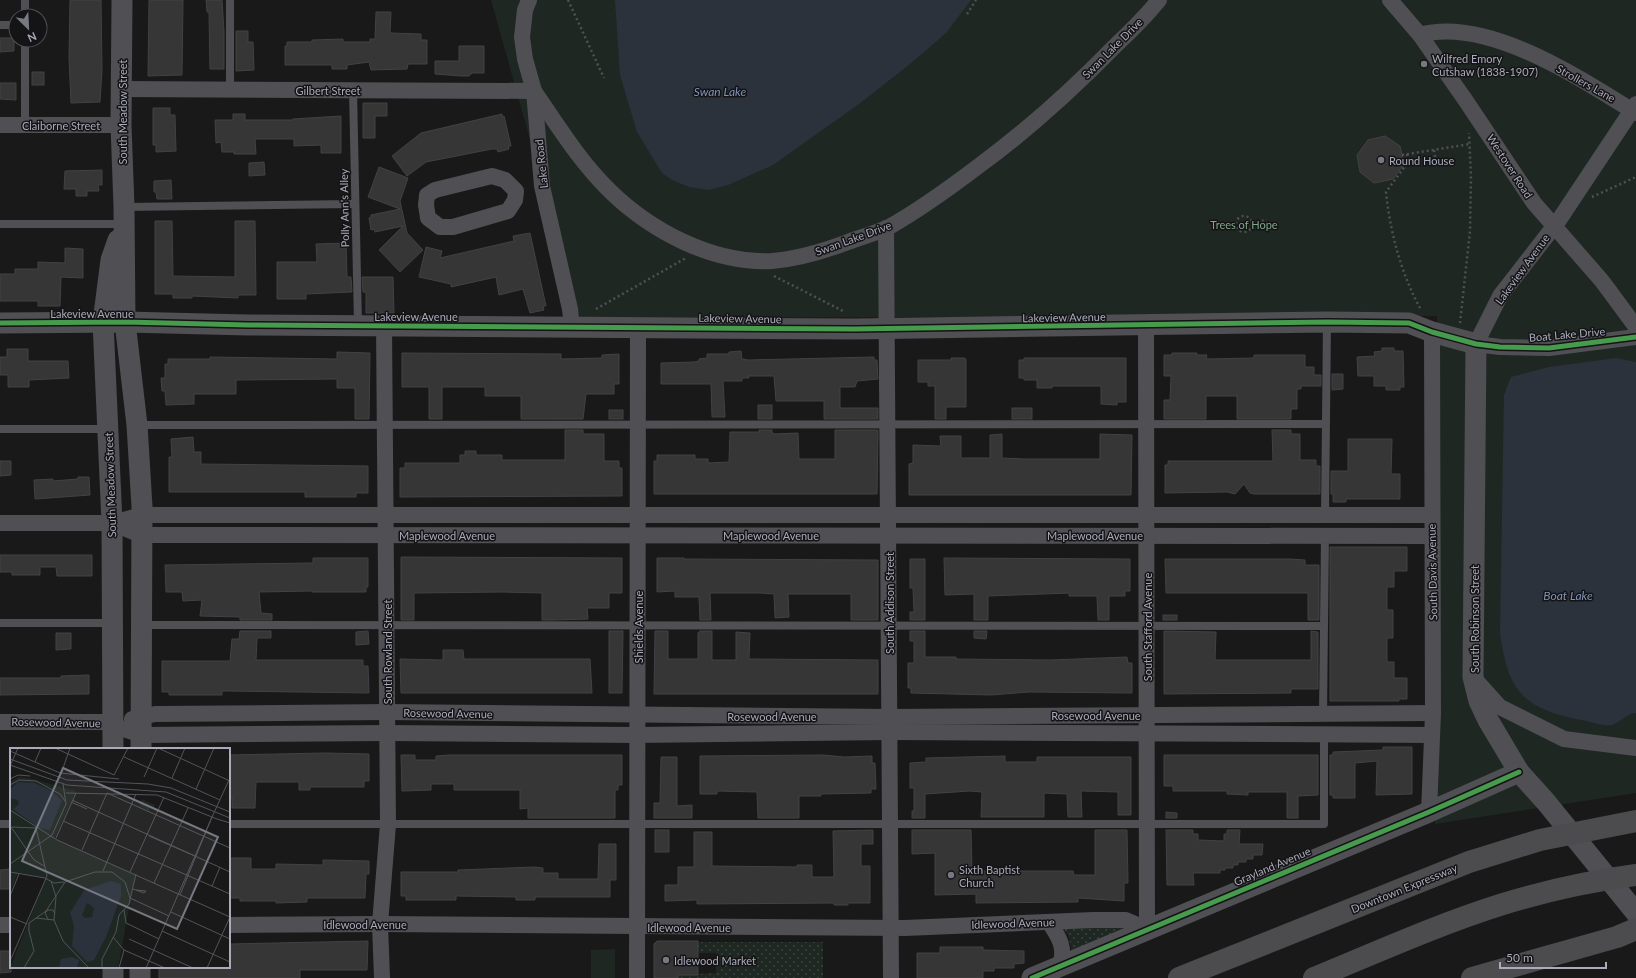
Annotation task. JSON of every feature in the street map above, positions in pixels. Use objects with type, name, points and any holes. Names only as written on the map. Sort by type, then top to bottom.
[{"type":"highway","name":"Downtown Expressway","points":[[1179,978],[1469,862],[1540,840],[1636,821]]},
{"type":"highway","points":[[1314,978],[1435,928],[1503,904],[1562,888],[1636,874]]},
{"type":"highway","points":[[1472,978],[1617,937],[1636,929]]},
{"type":"street","name":"South Meadow Street","points":[[122,0],[121,125],[125,322],[137,425],[141,525],[141,733]]},
{"type":"street","name":"Lake Road","points":[[529,0],[525,10],[522,37],[525,59],[534,91],[542,186],[570,309],[572,327]]},
{"type":"street","name":"Swan Lake Drive","points":[[534,91],[580,158],[609,191],[642,218],[670,235],[702,249],[733,258],[762,261],[798,257],[886,228],[951,187],[1014,140],[1092,70],[1160,0]]},
{"type":"street","name":"Westover Road","points":[[1390,0],[1420,35],[1483,125],[1530,198],[1602,281],[1636,327]]},
{"type":"street","name":"Strollers Lane","points":[[1420,35],[1436,30],[1450,30],[1495,40],[1535,56],[1564,70],[1635,109]]},
{"type":"street","name":"Gilbert Street","points":[[122,89],[534,91]]},
{"type":"street","name":"Lakeview Avenue","points":[[0,323],[125,322],[248,326],[638,326],[888,329],[1328,322],[1409,323],[1432,332],[1467,342],[1554,226],[1635,109]]},
{"type":"street","name":"Claiborne Street","points":[[0,125],[121,125]]},
{"type":"street","points":[[492,176],[505,180],[516,191],[515,200],[508,211],[496,215],[453,226],[440,227],[428,218],[426,205],[427,195],[435,190],[492,176]]},
{"type":"street","points":[[516,191],[542,186]]},
{"type":"street","name":"South Meadow Street","points":[[113,748],[112,523],[103,322],[105,294],[111,260],[124,216]]},
{"type":"street","name":"South Addison Street","points":[[886,228],[890,626],[891,978]]},
{"type":"street","name":"South Rowland Street","points":[[382,978],[380,924],[388,824],[384,325]]},
{"type":"street","name":"Shields Avenue","points":[[637,978],[638,326]]},
{"type":"street","name":"South Stafford Avenue","points":[[1146,326],[1147,929]]},
{"type":"street","name":"South Davis Avenue","points":[[1429,812],[1433,713],[1431,515],[1432,332]]},
{"type":"street","name":"Boat Lake Drive","points":[[1467,342],[1500,347],[1549,348],[1636,338]]},
{"type":"street","name":"South Robinson Street","points":[[1467,342],[1473,677],[1479,701],[1488,720],[1519,772],[1546,802],[1634,910]]},
{"type":"street","name":"Maplewood Avenue","points":[[141,525],[386,515],[1431,515]]},
{"type":"street","name":"Maplewood Avenue","points":[[0,523],[112,523],[386,535],[1432,536]]},
{"type":"street","points":[[1473,677],[1500,707],[1564,739],[1636,748]]},
{"type":"street","name":"Rosewood Avenue","points":[[141,733],[387,712],[638,714],[1147,733],[1432,735]]},
{"type":"street","name":"Rosewood Avenue","points":[[0,722],[103,722],[141,733],[637,735],[1147,715],[1433,713]]},
{"type":"street","name":"Grayland Avenue","points":[[1032,978],[1429,812],[1519,772]]},
{"type":"street","name":"Idlewood Avenue","points":[[230,925],[380,924],[891,928],[1126,920],[1147,929]]},
{"type":"street","points":[[1049,922],[1063,947],[1062,959],[1059,967]]},
{"type":"lane","points":[[230,0],[230,90]]},
{"type":"lane","points":[[25,48],[25,125]]},
{"type":"lane","name":"Polly Ann's Alley","points":[[353,90],[354,204],[358,325]]},
{"type":"lane","points":[[0,224],[354,204]]},
{"type":"lane","points":[[1325,515],[1325,424],[1328,322]]},
{"type":"lane","points":[[137,425],[1325,424]]},
{"type":"lane","points":[[0,429],[108,429]]},
{"type":"lane","points":[[1323,714],[1325,536]]},
{"type":"lane","points":[[0,623],[112,623]]},
{"type":"lane","points":[[141,625],[1324,626]]},
{"type":"lane","points":[[230,824],[1324,824],[1324,734]]},
{"type":"path","points":[[568,0],[604,78]]},
{"type":"path","points":[[968,14],[976,0]]},
{"type":"path","points":[[1467,342],[1471,176],[1469,129]]},
{"type":"path","points":[[1402,155],[1470,144]]},
{"type":"path","points":[[1434,150],[1436,163]]},
{"type":"path","points":[[1407,154],[1408,162],[1386,192],[1389,217],[1411,292],[1432,332]]},
{"type":"path","points":[[1591,198],[1636,177]]},
{"type":"path","points":[[1243,217],[1250,219],[1252,223],[1250,230],[1247,232],[1238,230],[1236,226],[1237,222],[1243,217]]},
{"type":"path","points":[[1252,223],[1267,220]]},
{"type":"path","points":[[596,309],[702,249]]},
{"type":"path","points":[[762,261],[763,271],[847,313]]},
{"type":"green space","name":"Trees of Hope","points":[[491,0],[1636,0],[1636,793],[1435,824],[1437,316],[580,318]]},
{"type":"green space","points":[[1060,925],[1133,925],[1072,951],[1068,935]]},
{"type":"green space","points":[[698,942],[823,942],[823,978],[678,978],[678,975],[716,973],[716,953],[698,953]]},
{"type":"green space","points":[[615,949],[615,978],[591,978],[591,950]]},
{"type":"water","name":"Swan Lake","points":[[615,0],[971,0],[946,33],[910,64],[859,104],[773,165],[728,185],[709,190],[689,187],[672,180],[662,173],[637,132],[620,75]]},
{"type":"water","name":"Boat Lake","points":[[1616,358],[1636,362],[1636,713],[1633,713],[1615,724],[1601,725],[1545,710],[1532,703],[1522,694],[1514,683],[1503,653],[1500,633],[1504,395],[1511,377],[1549,367]]},
{"type":"building","points":[[70,0],[101,0],[102,70],[100,102],[71,103],[69,57]]},
{"type":"building","points":[[149,0],[183,0],[182,75],[148,76]]},
{"type":"building","points":[[206,0],[222,0],[224,69],[210,69],[209,12],[207,12]]},
{"type":"building","points":[[376,12],[391,12],[390,33],[421,34],[421,40],[427,40],[427,64],[408,64],[407,69],[371,70],[369,62],[347,65],[347,69],[332,69],[332,65],[285,65],[285,46],[287,46],[287,42],[312,42],[312,40],[343,39],[343,42],[370,42],[370,39],[375,39]]},
{"type":"building","points":[[236,31],[248,31],[248,42],[253,42],[254,70],[236,71]]},
{"type":"building","points":[[0,38],[8,38],[8,48],[14,48],[14,51],[0,52]]},
{"type":"building","points":[[459,46],[484,46],[484,73],[472,73],[469,76],[435,74],[435,61],[459,61]]},
{"type":"building","points":[[32,72],[44,72],[44,85],[32,85]]},
{"type":"building","points":[[0,83],[16,83],[16,100],[0,99]]},
{"type":"building","points":[[363,103],[387,103],[387,116],[375,116],[375,138],[363,138]]},
{"type":"building","points":[[153,108],[170,108],[170,115],[175,115],[176,151],[156,152],[156,145],[153,145]]},
{"type":"building","points":[[233,114],[245,114],[245,120],[293,120],[341,116],[341,153],[321,153],[321,145],[294,146],[294,139],[255,139],[256,154],[234,154],[234,152],[222,152],[221,142],[216,143],[215,120],[233,120]]},
{"type":"building","points":[[502,114],[502,117],[504,116],[511,146],[508,146],[509,149],[498,152],[497,149],[492,149],[426,162],[407,176],[392,156],[421,133]]},
{"type":"building","name":"Round House","points":[[1385,136],[1400,146],[1404,164],[1393,179],[1374,183],[1360,172],[1357,155],[1368,140]]},
{"type":"building","points":[[264,162],[265,175],[249,176],[249,163]]},
{"type":"building","points":[[379,167],[408,178],[400,201],[407,233],[423,250],[400,272],[379,250],[403,226],[375,232],[374,229],[371,230],[369,218],[371,215],[400,209],[368,197]]},
{"type":"building","points":[[102,170],[102,185],[98,185],[99,191],[87,191],[87,196],[76,196],[76,189],[64,189],[65,171]]},
{"type":"building","points":[[171,180],[172,199],[157,199],[156,192],[154,192],[154,181]]},
{"type":"building","points":[[155,221],[172,221],[173,276],[235,277],[235,221],[255,221],[256,295],[238,295],[238,298],[192,296],[192,298],[173,298],[173,294],[155,294]]},
{"type":"building","points":[[530,233],[546,306],[543,306],[544,310],[530,313],[523,289],[499,295],[496,277],[451,287],[451,284],[419,277],[426,247],[442,251],[440,258],[514,241],[513,236]]},
{"type":"building","points":[[346,243],[347,277],[351,277],[352,292],[306,294],[306,299],[277,299],[277,262],[317,262],[316,244]]},
{"type":"building","points":[[65,248],[83,249],[83,278],[61,277],[60,306],[38,306],[38,301],[0,301],[0,274],[15,274],[15,269],[38,269],[38,262],[65,263]]},
{"type":"building","points":[[362,277],[393,277],[394,313],[366,313],[366,292],[363,292]]},
{"type":"building","points":[[1382,348],[1394,348],[1394,351],[1403,351],[1404,387],[1400,387],[1400,390],[1386,390],[1386,386],[1374,386],[1374,376],[1358,376],[1357,357],[1375,356],[1374,352],[1382,351]]},
{"type":"building","points":[[7,349],[28,349],[28,361],[68,361],[69,378],[29,380],[29,387],[8,387],[8,375],[0,375],[0,357],[7,357]]},
{"type":"building","points":[[741,351],[742,359],[748,360],[874,357],[874,360],[877,360],[878,379],[857,381],[855,387],[840,387],[840,408],[878,408],[878,419],[824,419],[824,401],[776,401],[774,376],[749,376],[749,378],[742,378],[742,381],[723,381],[725,417],[712,417],[711,384],[661,384],[661,363],[694,362],[699,361],[699,359],[707,358],[707,354],[729,354],[729,352]]},
{"type":"building","points":[[337,352],[370,353],[369,419],[355,419],[355,389],[337,388],[337,379],[236,380],[236,394],[194,394],[194,404],[166,405],[165,391],[162,391],[161,378],[165,378],[165,364],[168,364],[168,359],[210,359],[210,357],[337,359]]},
{"type":"building","points":[[402,353],[561,354],[561,359],[602,358],[602,355],[619,354],[619,384],[614,384],[614,394],[586,394],[583,419],[521,419],[521,396],[485,396],[485,387],[442,387],[442,419],[429,419],[429,387],[402,387]]},
{"type":"building","points":[[1172,353],[1197,353],[1197,355],[1207,355],[1206,359],[1254,358],[1254,355],[1305,355],[1305,367],[1314,367],[1314,375],[1321,375],[1321,386],[1301,386],[1301,389],[1297,389],[1297,409],[1291,409],[1291,419],[1237,419],[1237,396],[1206,396],[1206,419],[1164,419],[1164,400],[1170,400],[1171,376],[1164,376],[1164,355],[1172,355]]},
{"type":"building","points":[[951,358],[965,358],[966,360],[966,407],[946,407],[946,419],[935,419],[935,386],[928,386],[928,382],[918,382],[918,360],[951,360]]},
{"type":"building","points":[[1024,358],[1126,358],[1126,402],[1117,402],[1117,405],[1101,404],[1101,386],[1052,386],[1052,388],[1037,388],[1037,380],[1024,380],[1024,378],[1019,378],[1019,360],[1024,360]]},
{"type":"building","points":[[1332,374],[1343,374],[1343,389],[1332,390]]},
{"type":"building","points":[[758,405],[772,405],[772,419],[758,419]]},
{"type":"building","points":[[1012,408],[1032,408],[1032,419],[1012,419]]},
{"type":"building","points":[[609,410],[623,410],[623,419],[609,419]]},
{"type":"building","points":[[565,430],[583,430],[583,434],[604,434],[604,461],[619,461],[619,468],[622,468],[622,496],[400,497],[400,468],[405,468],[405,463],[460,463],[460,455],[465,455],[465,451],[476,451],[476,455],[502,455],[502,460],[565,460]]},
{"type":"building","points":[[759,430],[772,430],[774,434],[798,433],[799,459],[835,459],[835,430],[878,430],[877,494],[654,494],[654,461],[657,461],[657,455],[695,455],[695,459],[708,459],[708,463],[729,462],[730,432],[759,432]]},
{"type":"building","points":[[1272,430],[1291,430],[1291,434],[1300,434],[1300,460],[1316,460],[1316,466],[1320,466],[1320,494],[1254,494],[1250,493],[1244,484],[1235,494],[1227,492],[1165,493],[1165,465],[1168,465],[1168,461],[1273,461]]},
{"type":"building","points":[[1002,434],[1002,458],[1025,459],[1100,459],[1100,434],[1132,435],[1131,495],[909,495],[909,464],[913,463],[913,445],[941,446],[940,436],[961,436],[961,458],[990,458],[990,435]]},
{"type":"building","points":[[193,437],[194,452],[201,452],[201,464],[368,466],[368,493],[356,493],[356,497],[305,497],[305,492],[169,492],[169,457],[172,457],[171,439]]},
{"type":"building","points":[[1348,439],[1392,439],[1391,474],[1400,474],[1400,499],[1346,499],[1346,502],[1333,502],[1333,494],[1331,494],[1331,471],[1348,471]]},
{"type":"building","points":[[0,461],[11,461],[11,475],[0,476]]},
{"type":"building","points":[[78,477],[89,477],[90,495],[35,499],[34,480],[53,479],[53,481],[78,479]]},
{"type":"building","points":[[1330,547],[1407,547],[1407,571],[1394,571],[1394,587],[1387,587],[1387,610],[1393,610],[1393,638],[1387,638],[1387,662],[1394,662],[1394,678],[1407,678],[1407,699],[1399,699],[1399,701],[1330,701]]},
{"type":"building","points":[[0,555],[92,555],[92,576],[57,576],[56,567],[40,567],[40,575],[12,575],[12,572],[0,572]]},
{"type":"building","points":[[401,557],[622,558],[622,593],[609,593],[609,608],[587,608],[588,619],[542,620],[542,593],[414,593],[414,620],[401,620]]},
{"type":"building","points":[[313,558],[368,558],[368,587],[366,587],[366,592],[259,592],[261,613],[272,614],[272,620],[240,620],[240,617],[200,616],[202,600],[183,601],[182,592],[166,592],[165,565],[313,563]]},
{"type":"building","points":[[657,558],[878,560],[878,620],[851,620],[851,594],[788,594],[789,617],[775,618],[774,594],[710,593],[711,620],[700,620],[699,597],[675,597],[675,591],[657,592]]},
{"type":"building","points":[[944,558],[1130,559],[1130,591],[1125,591],[1125,596],[1109,596],[1109,620],[1098,620],[1097,596],[1069,596],[1069,593],[988,596],[988,620],[974,620],[974,594],[945,595]]},
{"type":"building","points":[[910,559],[925,559],[925,620],[910,620],[910,612],[914,612],[913,588],[910,588]]},
{"type":"building","points":[[1165,559],[1290,559],[1305,560],[1305,565],[1319,565],[1319,620],[1308,620],[1308,593],[1166,593]]},
{"type":"building","points":[[1163,615],[1177,615],[1177,620],[1163,620]]},
{"type":"building","points":[[240,631],[271,631],[271,638],[257,638],[256,660],[363,660],[363,666],[368,666],[369,693],[222,691],[222,695],[169,695],[169,692],[162,692],[162,661],[230,661],[232,639],[239,639]]},
{"type":"building","points":[[368,631],[369,644],[356,645],[356,632]]},
{"type":"building","points":[[609,631],[623,631],[622,693],[609,693]]},
{"type":"building","points":[[655,631],[668,631],[668,659],[698,659],[698,633],[700,631],[712,631],[712,660],[736,660],[736,632],[750,633],[749,659],[878,660],[878,694],[654,694]]},
{"type":"building","points":[[910,631],[925,631],[925,657],[956,657],[956,659],[1051,660],[1127,657],[1128,663],[1132,663],[1132,693],[1029,692],[991,695],[911,693],[911,688],[908,688],[908,663],[914,663],[914,641],[910,641]]},
{"type":"building","points":[[974,631],[987,631],[986,639],[974,638]]},
{"type":"building","points":[[1164,631],[1216,632],[1215,660],[1311,660],[1311,631],[1318,632],[1318,689],[1291,689],[1291,693],[1164,694]]},
{"type":"building","points":[[56,633],[71,633],[71,649],[56,650]]},
{"type":"building","points":[[443,650],[463,650],[464,659],[590,659],[592,693],[401,693],[400,659],[443,660]]},
{"type":"building","points":[[89,675],[89,694],[0,695],[0,678],[61,678],[61,676]]},
{"type":"building","points":[[1383,747],[1412,747],[1412,794],[1376,795],[1377,761],[1355,763],[1355,798],[1333,798],[1333,795],[1330,795],[1330,755],[1333,755],[1333,752],[1383,750]]},
{"type":"building","points":[[325,753],[369,754],[369,781],[364,781],[364,787],[310,787],[310,790],[299,790],[299,782],[256,782],[255,808],[232,808],[232,798],[230,798],[230,755]]},
{"type":"building","points":[[401,755],[415,755],[415,760],[436,760],[436,756],[449,755],[622,755],[622,785],[618,785],[618,790],[615,790],[615,818],[528,818],[528,808],[520,809],[520,790],[454,790],[454,784],[431,784],[431,790],[402,791]]},
{"type":"building","points":[[823,755],[844,757],[872,756],[872,763],[875,763],[876,789],[871,789],[871,793],[799,796],[799,818],[758,818],[757,792],[717,791],[717,794],[700,794],[700,756]]},
{"type":"building","points":[[1164,755],[1318,755],[1318,795],[1298,796],[1298,818],[1287,818],[1287,792],[1248,792],[1248,795],[1227,794],[1227,791],[1173,791],[1173,786],[1164,786]]},
{"type":"building","points":[[1005,756],[1005,762],[1037,762],[1037,757],[1131,757],[1131,815],[1118,815],[1118,792],[1081,791],[1082,817],[1068,817],[1067,794],[1044,793],[1044,817],[981,817],[982,792],[970,791],[925,794],[925,818],[912,818],[912,811],[914,811],[914,788],[910,788],[910,763],[926,762],[926,758]]},
{"type":"building","points":[[661,757],[677,757],[677,806],[692,805],[692,818],[654,818],[654,803],[660,803]]},
{"type":"building","points":[[1166,812],[1177,813],[1177,818],[1166,818]]},
{"type":"building","points":[[655,830],[669,830],[669,852],[655,852]]},
{"type":"building","points":[[873,830],[873,844],[861,844],[861,866],[870,866],[870,903],[848,903],[848,905],[834,905],[834,903],[697,904],[697,900],[665,901],[665,885],[678,885],[678,867],[694,867],[694,832],[712,832],[712,866],[797,867],[797,865],[812,865],[812,877],[834,877],[833,831]]},
{"type":"building","points":[[912,830],[971,830],[972,871],[1073,871],[1074,875],[1095,875],[1095,830],[1127,830],[1128,883],[1124,883],[1124,901],[1078,898],[1078,902],[976,903],[976,894],[935,895],[935,853],[912,854]]},
{"type":"building","points":[[1166,830],[1193,830],[1193,834],[1198,834],[1198,840],[1224,841],[1224,834],[1227,834],[1227,830],[1240,830],[1239,844],[1263,844],[1262,855],[1253,855],[1253,859],[1246,859],[1246,862],[1238,862],[1238,865],[1233,865],[1233,868],[1225,868],[1225,870],[1220,870],[1220,873],[1193,873],[1194,885],[1167,885]]},
{"type":"building","points":[[599,844],[616,844],[616,880],[610,880],[610,897],[535,897],[535,900],[516,900],[516,897],[456,896],[456,900],[406,900],[406,896],[401,896],[401,872],[458,872],[458,870],[534,867],[543,868],[543,873],[558,873],[558,879],[598,879]]},
{"type":"building","points":[[230,858],[251,858],[251,869],[276,869],[276,864],[323,865],[323,860],[369,861],[369,874],[366,874],[365,898],[307,898],[307,902],[276,903],[276,901],[240,901],[240,898],[230,898]]},
{"type":"building","points":[[10,869],[10,889],[0,889],[0,870]]},
{"type":"building","points":[[368,941],[367,970],[300,970],[300,978],[159,978],[159,968],[230,968],[230,944]]},
{"type":"building","points":[[657,941],[698,941],[698,975],[678,975],[678,978],[654,978],[654,944]]},
{"type":"building","points":[[940,947],[983,947],[983,950],[1024,951],[1024,963],[1014,964],[1014,968],[994,968],[994,971],[983,971],[983,978],[917,978],[917,953],[940,953]]},
{"type":"building","points":[[0,951],[10,951],[11,972],[0,973]]},
{"type":"cycle path","points":[[0,323],[125,322],[248,325],[855,329],[1328,322],[1409,323],[1432,332],[1476,344],[1500,347],[1549,348],[1636,337]]},
{"type":"cycle path","points":[[1032,978],[1429,812],[1519,772]]},
{"type":"place","name":"Wilfred Emory Cutshaw (1838-1907)","points":[[1424,64]]},
{"type":"place","name":"Round House","points":[[1381,160]]},
{"type":"place","name":"Sixth Baptist Church","points":[[951,875]]},
{"type":"place","name":"Idlewood Market","points":[[666,960]]}]
